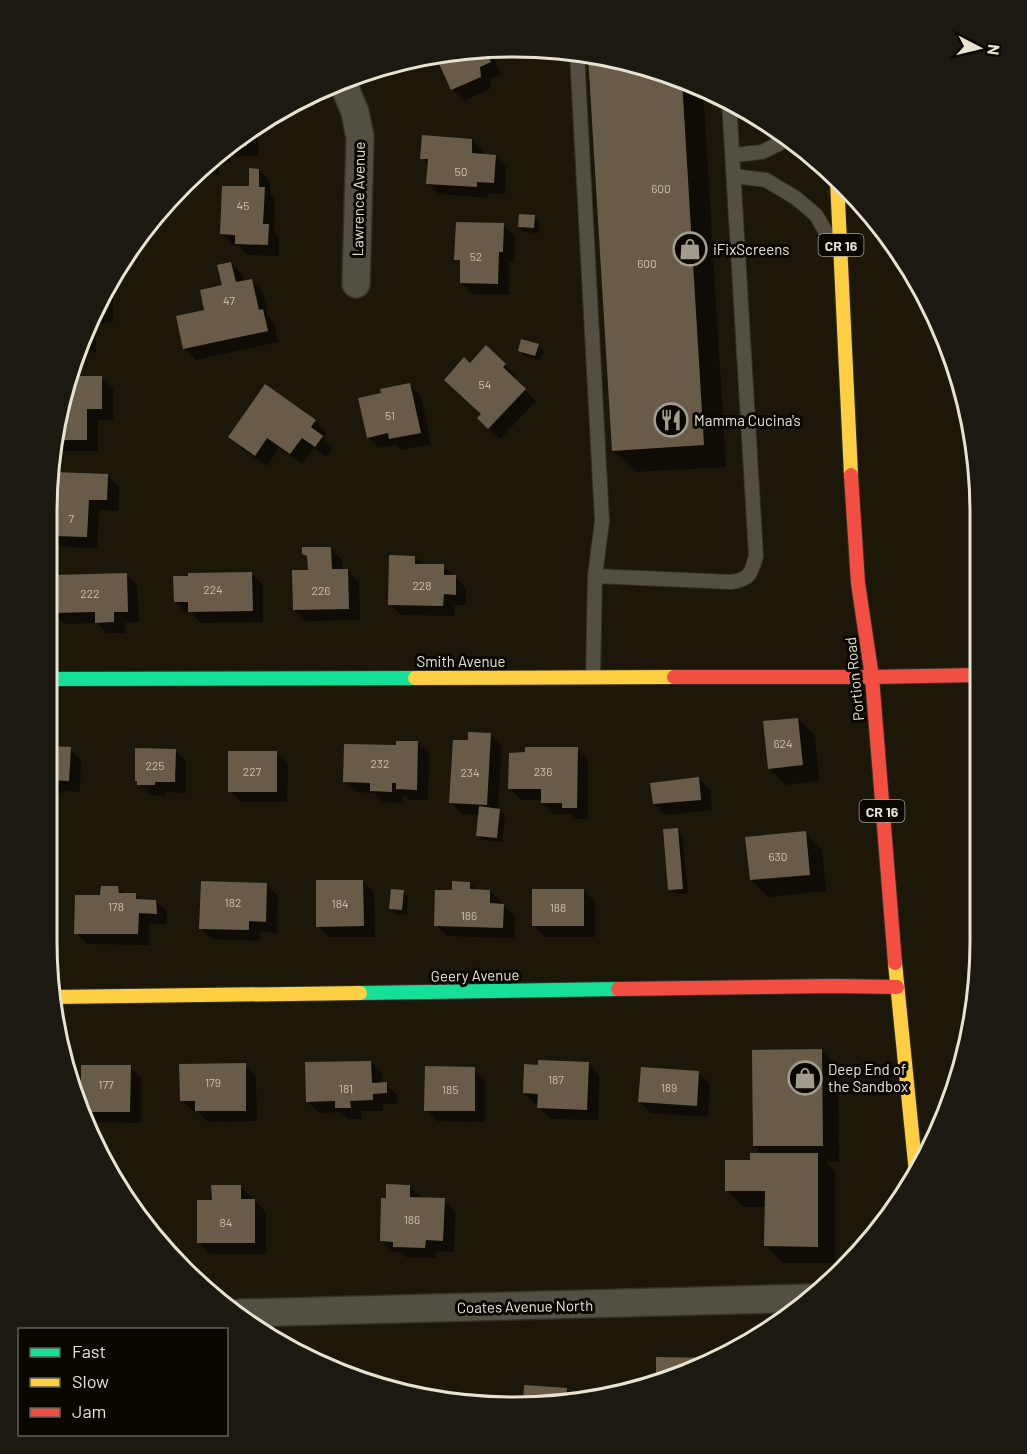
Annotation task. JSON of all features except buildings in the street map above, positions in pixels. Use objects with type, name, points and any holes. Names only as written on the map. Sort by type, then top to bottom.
[{"type":"street","name":"Lawrence Avenue","points":[[346,89],[355,112],[360,137],[356,284]]},
{"type":"street","name":"Portion Road","points":[[838,193],[857,571],[872,677],[897,987],[915,1158]]},
{"type":"street","name":"Smith Avenue","points":[[57,679],[970,675]]},
{"type":"street","name":"Geery Avenue","points":[[61,997],[897,987]]},
{"type":"street","name":"Coates Avenue North","points":[[250,1313],[797,1298]]},
{"type":"lane","points":[[578,62],[602,520],[596,576],[593,677]]},
{"type":"lane","points":[[596,576],[731,582],[744,580],[751,571],[756,555],[730,112]]},
{"type":"lane","points":[[732,155],[762,152],[780,143]]},
{"type":"lane","points":[[734,176],[766,180],[796,198],[816,216],[828,234],[842,276]]},
{"type":"traffic: fast","points":[[57,679],[415,678]]},
{"type":"traffic: fast","points":[[360,993],[618,989]]},
{"type":"traffic: slow","points":[[838,193],[851,475]]},
{"type":"traffic: slow","points":[[415,678],[674,677]]},
{"type":"traffic: slow","points":[[895,963],[915,1158]]},
{"type":"traffic: slow","points":[[61,997],[360,993]]},
{"type":"traffic: jam","points":[[851,475],[858,583],[872,677],[895,963]]},
{"type":"traffic: jam","points":[[674,677],[970,675]]},
{"type":"traffic: jam","points":[[618,989],[897,987]]},
{"type":"place","name":"iFixScreens","points":[[690,249]]},
{"type":"place","name":"Mamma Cucina's","points":[[671,420]]},
{"type":"place","name":"Deep End of the Sandbox","points":[[805,1078]]}]
